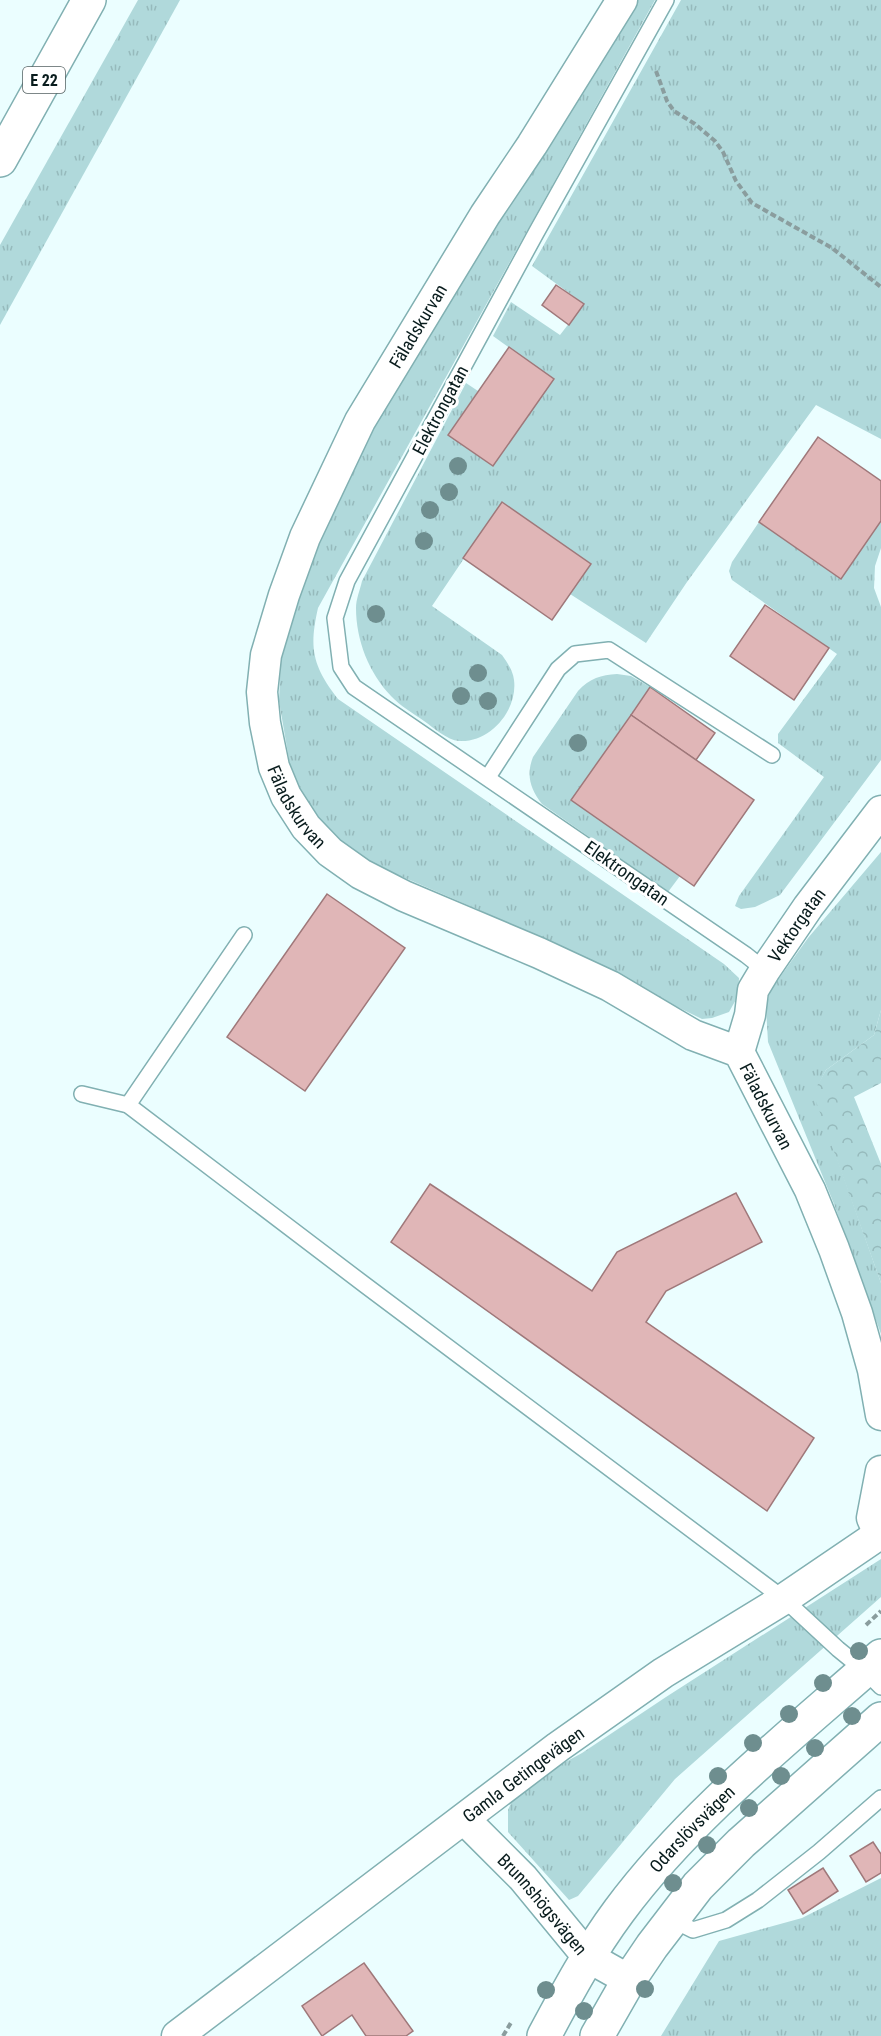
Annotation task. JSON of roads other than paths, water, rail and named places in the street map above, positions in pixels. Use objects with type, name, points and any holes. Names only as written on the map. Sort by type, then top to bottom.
[{"type":"main road","name":"E 22","points":[[0,160],[89,0]]},
{"type":"main road","name":"Odarslövsvägen","points":[[544,2036],[588,1957],[620,1910],[649,1874],[716,1803],[876,1671]]},
{"type":"main road","points":[[597,2036],[628,1980],[698,1886],[741,1843],[881,1719]]},
{"type":"street","name":"Fäladskurvan","points":[[622,0],[538,136],[485,215],[360,421],[305,537],[284,595],[266,655],[262,692],[265,723],[274,767],[286,796],[306,827],[330,852],[361,874],[404,896],[539,953],[610,986],[693,1035],[739,1052],[810,1190],[834,1249],[864,1335],[881,1415]]},
{"type":"street","name":"Vektorgatan","points":[[739,1052],[750,1015],[753,990],[808,907],[881,811]]},
{"type":"street","points":[[880,1533],[872,1518],[881,1471]]},
{"type":"street","name":"Gamla Getingevägen","points":[[177,2036],[558,1747],[663,1673],[784,1599],[880,1533]]},
{"type":"street","name":"Brunnshögsvägen","points":[[464,1819],[523,1878],[588,1957],[628,1980]]},
{"type":"lane","name":"Elektrongatan","points":[[666,0],[536,232],[347,581],[334,618],[341,667],[354,687],[488,777],[765,970]]},
{"type":"lane","points":[[488,777],[558,669],[575,654],[609,650],[772,755]]},
{"type":"lane","points":[[128,1104],[244,935]]},
{"type":"lane","points":[[82,1094],[128,1104],[784,1599],[838,1649],[876,1671]]},
{"type":"lane","points":[[673,1920],[693,1930],[726,1920],[758,1900],[819,1852],[881,1798]]}]
